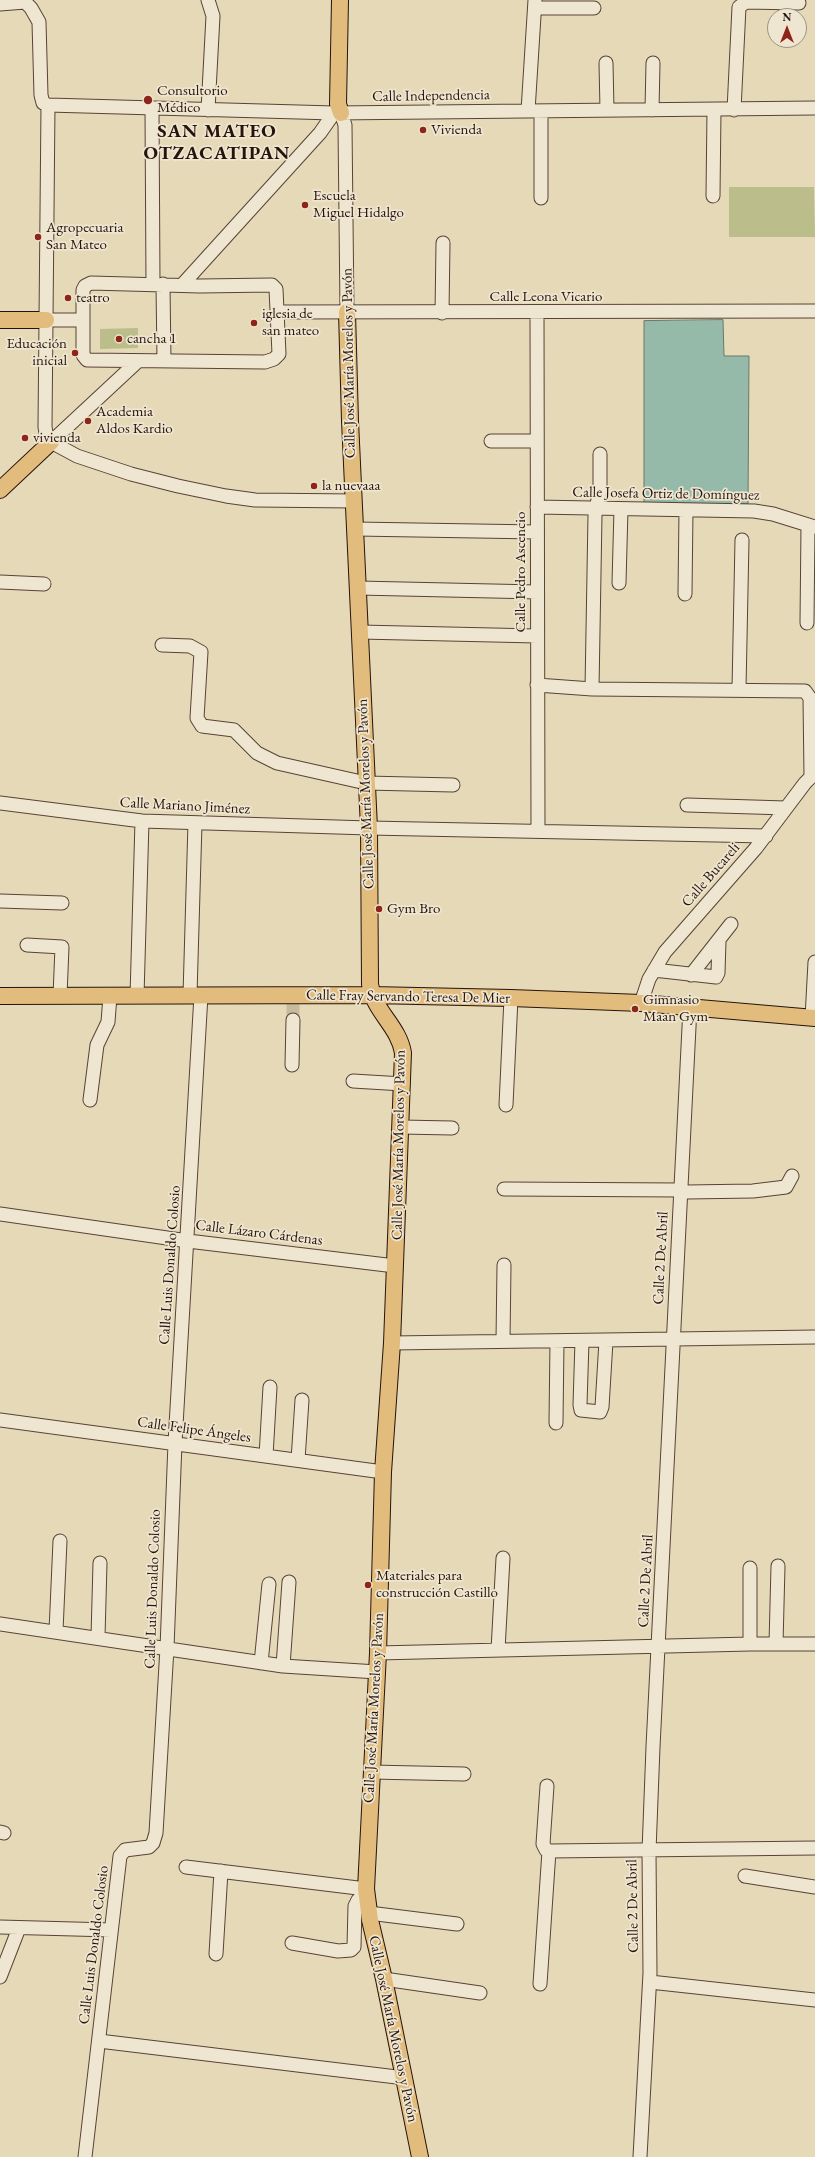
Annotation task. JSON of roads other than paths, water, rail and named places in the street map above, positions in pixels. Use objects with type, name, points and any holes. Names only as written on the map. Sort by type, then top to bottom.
[{"type":"main road","points":[[338,113],[340,0]]},
{"type":"main road","name":"Calle José María Morelos y Pavón","points":[[347,312],[348,386],[356,529],[369,828],[371,995],[400,1038],[403,1053],[392,1343],[383,1472],[378,1653],[366,1892],[369,1913],[405,2078],[420,2157]]},
{"type":"main road","points":[[0,320],[46,320]]},
{"type":"main road","points":[[0,490],[50,442]]},
{"type":"main road","name":"Calle Fray Servando Teresa De Mier","points":[[0,996],[196,995],[293,1000],[371,995],[511,998],[641,1003],[814,1018]]},
{"type":"street","points":[[208,0],[213,16],[208,110]]},
{"type":"street","points":[[0,4],[24,1],[36,15],[39,22],[41,95],[43,103],[48,105],[45,432],[50,442],[76,456],[101,465],[226,496],[255,500],[354,501]]},
{"type":"street","points":[[734,110],[739,7],[746,2],[799,3]]},
{"type":"street","points":[[541,198],[535,111],[535,4],[594,8]]},
{"type":"street","points":[[606,63],[607,110]]},
{"type":"street","points":[[652,110],[653,63]]},
{"type":"street","name":"Calle Independencia","points":[[48,105],[338,113],[815,108]]},
{"type":"street","points":[[152,109],[158,284],[164,361]]},
{"type":"street","points":[[713,196],[714,110]]},
{"type":"street","points":[[182,285],[338,113]]},
{"type":"street","name":"Calle José María Morelos y Pavón","points":[[338,113],[345,125],[347,312]]},
{"type":"street","points":[[442,313],[443,242]]},
{"type":"street","points":[[87,284],[182,285],[272,285],[276,289],[279,350],[277,357],[271,361],[137,362],[85,359],[83,355],[83,290],[87,284]]},
{"type":"street","name":"Calle Leona Vicario","points":[[277,312],[537,313],[815,311]]},
{"type":"street","name":"Calle Pedro Ascencio","points":[[537,313],[538,831]]},
{"type":"street","points":[[46,320],[83,320]]},
{"type":"street","points":[[50,442],[137,362]]},
{"type":"street","points":[[491,441],[537,441]]},
{"type":"street","points":[[592,689],[596,508],[600,489],[600,454]]},
{"type":"street","name":"Calle Josefa Ortiz de Domínguez","points":[[537,507],[759,511],[811,526]]},
{"type":"street","points":[[619,583],[621,509]]},
{"type":"street","points":[[685,594],[686,510]]},
{"type":"street","points":[[807,623],[811,526]]},
{"type":"street","points":[[356,529],[537,532]]},
{"type":"street","points":[[739,689],[742,540]]},
{"type":"street","points":[[0,582],[44,584]]},
{"type":"street","points":[[358,588],[537,592]]},
{"type":"street","points":[[360,632],[537,636]]},
{"type":"street","points":[[162,645],[190,646],[201,652],[197,718],[202,726],[234,730],[257,753],[277,763],[366,783],[453,785]]},
{"type":"street","points":[[537,685],[592,689],[801,690],[807,693],[810,698],[813,775]]},
{"type":"street","name":"Calle Bucareli","points":[[641,1003],[649,979],[665,952],[766,836],[786,808],[813,775]]},
{"type":"street","name":"Calle Mariano Jiménez","points":[[0,803],[142,821],[369,828],[766,836]]},
{"type":"street","points":[[687,805],[786,808]]},
{"type":"street","points":[[137,996],[142,821]]},
{"type":"street","name":"Calle Luis Donaldo Colosio","points":[[85,2157],[111,1930],[122,1852],[129,1849],[150,1847],[156,1833],[167,1648],[175,1443],[188,1241],[196,995],[195,823]]},
{"type":"street","points":[[0,901],[62,903]]},
{"type":"street","points":[[691,975],[719,942],[731,924]]},
{"type":"street","points":[[654,970],[713,977],[718,975],[719,942]]},
{"type":"street","points":[[27,945],[62,948],[60,996]]},
{"type":"street","points":[[814,1018],[815,962]]},
{"type":"street","points":[[90,1100],[97,1045],[108,1022],[110,996]]},
{"type":"street","points":[[506,1105],[511,998]]},
{"type":"street","name":"Calle 2 De Abril","points":[[640,2157],[650,1978],[649,1851],[690,1007]]},
{"type":"street","points":[[292,1065],[293,1020]]},
{"type":"street","points":[[353,1081],[403,1084]]},
{"type":"street","points":[[401,1127],[452,1128]]},
{"type":"street","points":[[504,1189],[680,1190],[687,1192],[778,1190],[786,1187],[792,1176]]},
{"type":"street","name":"Calle Lázaro Cárdenas","points":[[0,1214],[188,1241],[395,1266]]},
{"type":"street","points":[[503,1341],[504,1265]]},
{"type":"street","points":[[392,1343],[503,1341],[557,1342],[815,1337]]},
{"type":"street","points":[[582,1341],[581,1410],[585,1412],[600,1412],[602,1407],[606,1341]]},
{"type":"street","points":[[556,1423],[557,1342]]},
{"type":"street","points":[[266,1456],[270,1387]]},
{"type":"street","points":[[298,1460],[302,1400]]},
{"type":"street","name":"Calle Felipe Ángeles","points":[[0,1420],[383,1472]]},
{"type":"street","points":[[56,1632],[60,1541]]},
{"type":"street","points":[[498,1650],[503,1558]]},
{"type":"street","points":[[98,1638],[100,1563]]},
{"type":"street","points":[[776,1644],[778,1566]]},
{"type":"street","points":[[750,1568],[750,1644]]},
{"type":"street","points":[[283,1666],[288,1582]]},
{"type":"street","points":[[261,1663],[269,1584]]},
{"type":"street","points":[[0,1624],[283,1666],[377,1672]]},
{"type":"street","points":[[378,1653],[750,1644],[815,1644]]},
{"type":"street","points":[[371,1772],[464,1774]]},
{"type":"street","points":[[547,1786],[543,1844],[546,1850],[549,1851],[815,1848]]},
{"type":"street","points":[[540,1984],[549,1851]]},
{"type":"street","points":[[186,1867],[366,1892]]},
{"type":"street","points":[[216,1954],[222,1871]]},
{"type":"street","points":[[746,1876],[815,1887]]},
{"type":"street","points":[[292,1943],[338,1951],[351,1950],[354,1947],[354,1906],[366,1892]]},
{"type":"street","points":[[369,1913],[457,1924]]},
{"type":"street","points":[[0,1927],[111,1930]]},
{"type":"street","points":[[0,1977],[19,1928]]},
{"type":"street","points":[[650,1978],[815,1993]]},
{"type":"street","points":[[650,1978],[815,2000]]},
{"type":"street","points":[[384,1979],[480,1993]]},
{"type":"street","points":[[99,2041],[405,2078]]},
{"type":"tunnel","points":[[293,1004],[293,1020]]},
{"type":"place","name":"Consultorio Médico","points":[[148,100]]},
{"type":"place","name":"Vivienda","points":[[423,130]]},
{"type":"place","name":"Escuela Miguel Hidalgo","points":[[305,205]]},
{"type":"place","name":"Agropecuaria San Mateo","points":[[38,237]]},
{"type":"place","name":"teatro","points":[[68,298]]},
{"type":"place","name":"iglesia de san mateo","points":[[254,323]]},
{"type":"place","name":"cancha 1","points":[[119,339]]},
{"type":"place","name":"Educación inicial","points":[[75,353]]},
{"type":"place","name":"Academia Aldos Kardio","points":[[88,421]]},
{"type":"place","name":"vivienda","points":[[25,438]]},
{"type":"place","name":"la nuevaaa","points":[[314,486]]},
{"type":"place","name":"Gym Bro","points":[[379,909]]},
{"type":"place","name":"Gimnasio Maan Gym","points":[[635,1009]]},
{"type":"place","name":"Materiales para construcción Castillo","points":[[368,1585]]},
{"type":"district","name":"SAN MATEO OTZACATIPAN","points":[[217,143]]}]
